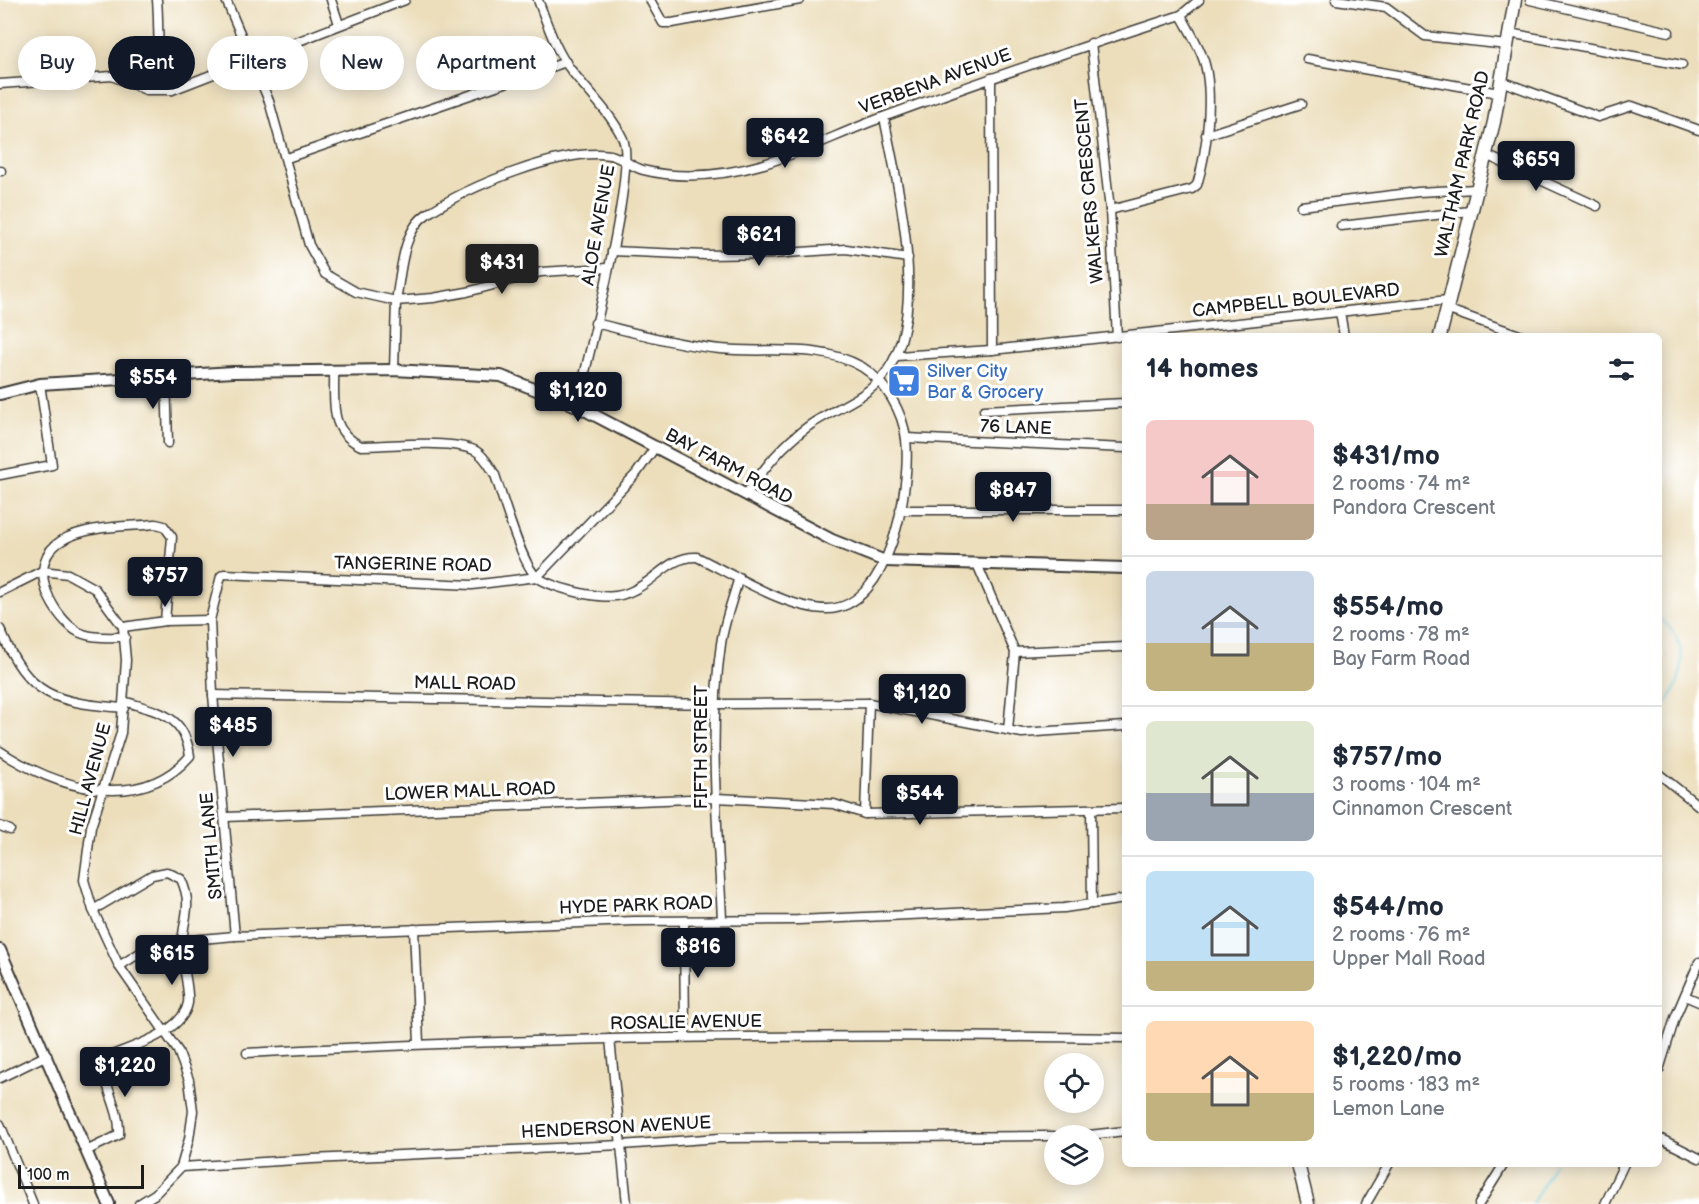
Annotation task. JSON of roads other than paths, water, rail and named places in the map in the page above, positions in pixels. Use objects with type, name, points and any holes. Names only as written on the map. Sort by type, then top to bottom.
[{"type":"main road","name":"WALTHAM PARK ROAD","points":[[1441,333],[1486,155],[1515,0]]},
{"type":"main road","points":[[1299,1167],[1308,1204]]},
{"type":"street","points":[[157,0],[159,36]]},
{"type":"street","points":[[226,0],[241,36]]},
{"type":"street","points":[[331,0],[339,24]]},
{"type":"street","points":[[308,36],[405,0]]},
{"type":"street","name":"ALOE AVENUE","points":[[538,0],[566,62],[618,129],[625,145],[627,163],[612,251],[577,406]]},
{"type":"street","points":[[650,0],[663,22],[672,23],[800,0]]},
{"type":"street","name":"VERBENA AVENUE","points":[[394,370],[396,301],[408,239],[425,215],[465,193],[564,157],[612,155],[643,170],[700,177],[763,164],[991,78],[1181,15],[1199,0]]},
{"type":"street","points":[[1339,0],[1386,7],[1425,36],[1508,39],[1682,65]]},
{"type":"street","points":[[1530,0],[1669,32]]},
{"type":"street","points":[[1110,210],[1192,189],[1198,179],[1206,135],[1207,75],[1203,59],[1181,15]]},
{"type":"street","name":"WALKERS CRESCENT","points":[[1091,43],[1110,210],[1117,337]]},
{"type":"street","points":[[1307,59],[1500,87],[1598,117],[1632,106],[1699,130]]},
{"type":"street","points":[[287,158],[566,62]]},
{"type":"street","points":[[0,84],[108,76]]},
{"type":"street","points":[[991,78],[992,350]]},
{"type":"street","points":[[264,90],[287,158],[309,245],[325,274],[356,292],[396,301],[433,298],[467,292],[541,272],[608,268]]},
{"type":"street","points":[[1206,135],[1301,104]]},
{"type":"street","points":[[746,494],[777,452],[811,425],[879,381],[897,356],[906,313],[908,258],[906,233],[884,117]]},
{"type":"street","points":[[1486,155],[1597,206]]},
{"type":"street","points":[[1301,206],[1418,192],[1476,189]]},
{"type":"street","points":[[1341,226],[1470,211]]},
{"type":"street","points":[[612,251],[705,255],[771,254],[846,249],[908,258]]},
{"type":"street","points":[[1447,305],[1515,333]]},
{"type":"street","name":"CAMPBELL BOULEVARD","points":[[1153,333],[1340,312],[1447,305]]},
{"type":"street","points":[[1340,312],[1344,333]]},
{"type":"street","points":[[334,371],[336,421],[340,432],[351,441],[361,446],[453,445],[475,450],[489,464],[527,563],[537,577],[575,592],[619,597],[636,589],[675,561],[686,556],[698,557],[799,605],[829,609],[853,602],[870,586],[885,561],[900,510],[906,438],[900,417],[879,381],[861,367],[825,353],[717,348],[595,323]]},
{"type":"street","name":"CAMPBELL BOULEVARD","points":[[897,356],[992,350],[1122,336]]},
{"type":"street","name":"BAY FARM ROAD","points":[[0,394],[40,384],[233,372],[394,370],[501,376],[577,406],[832,540],[885,561],[1122,568]]},
{"type":"street","points":[[166,376],[168,443]]},
{"type":"street","points":[[0,476],[52,465],[40,384]]},
{"type":"street","points":[[984,410],[1122,403]]},
{"type":"street","name":"76 LANE","points":[[906,438],[1122,448]]},
{"type":"street","points":[[537,577],[636,474],[656,446]]},
{"type":"street","points":[[900,510],[1122,510]]},
{"type":"street","points":[[124,637],[98,637],[77,631],[61,615],[44,586],[42,571],[49,554],[59,542],[71,535],[144,525],[164,526],[172,537],[165,621]]},
{"type":"street","points":[[977,564],[1015,651],[1008,730]]},
{"type":"street","points":[[0,592],[42,571],[68,573],[95,590],[123,627],[165,621],[210,620]]},
{"type":"street","name":"TANGERINE ROAD","points":[[221,576],[224,573],[472,585],[537,577]]},
{"type":"street","name":"SMITH LANE","points":[[221,576],[210,620],[213,695],[226,816],[235,936]]},
{"type":"street","name":"FIFTH STREET","points":[[722,919],[716,798],[716,704],[721,642],[739,577]]},
{"type":"street","name":"HILL AVENUE","points":[[123,627],[122,733],[90,827],[84,880],[93,910],[119,966],[164,1034],[178,1051],[189,1080],[193,1111],[189,1139],[181,1167]]},
{"type":"street","points":[[0,629],[20,667],[40,689],[58,699],[124,704],[158,712],[179,724],[188,742],[190,756],[178,770],[157,781],[129,789],[103,790],[62,783],[17,762],[0,751]]},
{"type":"street","points":[[1015,651],[1122,647]]},
{"type":"street","name":"MALL ROAD","points":[[213,695],[716,704],[869,703],[1022,733],[1122,726]]},
{"type":"street","points":[[865,814],[869,703]]},
{"type":"street","points":[[1662,776],[1699,806]]},
{"type":"street","name":"LOWER MALL ROAD","points":[[226,816],[716,798],[834,804],[865,814],[1122,808]]},
{"type":"street","points":[[1091,809],[1092,904]]},
{"type":"street","points":[[0,826],[10,830]]},
{"type":"street","points":[[88,1150],[119,1135],[120,1126],[104,1075],[103,1063],[109,1056],[164,1034],[184,1012],[188,1003],[182,967],[182,941],[189,908],[188,895],[181,879],[167,872],[152,875],[93,910]]},
{"type":"street","name":"HYDE PARK ROAD","points":[[119,966],[156,943],[235,936],[722,919],[810,920],[1064,909],[1122,899]]},
{"type":"street","points":[[684,921],[685,1037]]},
{"type":"street","points":[[414,929],[419,1043]]},
{"type":"street","points":[[0,950],[88,1150],[109,1204]]},
{"type":"street","points":[[1662,1061],[1699,962]]},
{"type":"street","points":[[1685,996],[1699,1002]]},
{"type":"street","name":"ROSALIE AVENUE","points":[[248,1053],[419,1043],[685,1037],[1122,1038]]},
{"type":"street","points":[[610,1039],[627,1204]]},
{"type":"street","points":[[0,1078],[47,1055]]},
{"type":"street","points":[[0,1124],[33,1204]]},
{"type":"street","points":[[1104,1133],[1122,1131]]},
{"type":"street","name":"HENDERSON AVENUE","points":[[181,1167],[720,1138],[1044,1136]]},
{"type":"street","points":[[1662,1140],[1699,1158]]},
{"type":"street","points":[[139,1204],[155,1194],[181,1167]]},
{"type":"street","points":[[1366,1204],[1387,1167]]},
{"type":"street","points":[[1479,1204],[1502,1167]]},
{"type":"street","points":[[1605,1204],[1623,1167]]},
{"type":"waterway","points":[[1662,621],[1677,639],[1682,664],[1675,689],[1662,708]]},
{"type":"waterway","points":[[1532,1204],[1552,1167]]},
{"type":"place","name":"Silver City Bar & Grocery","points":[[904,381]]}]
